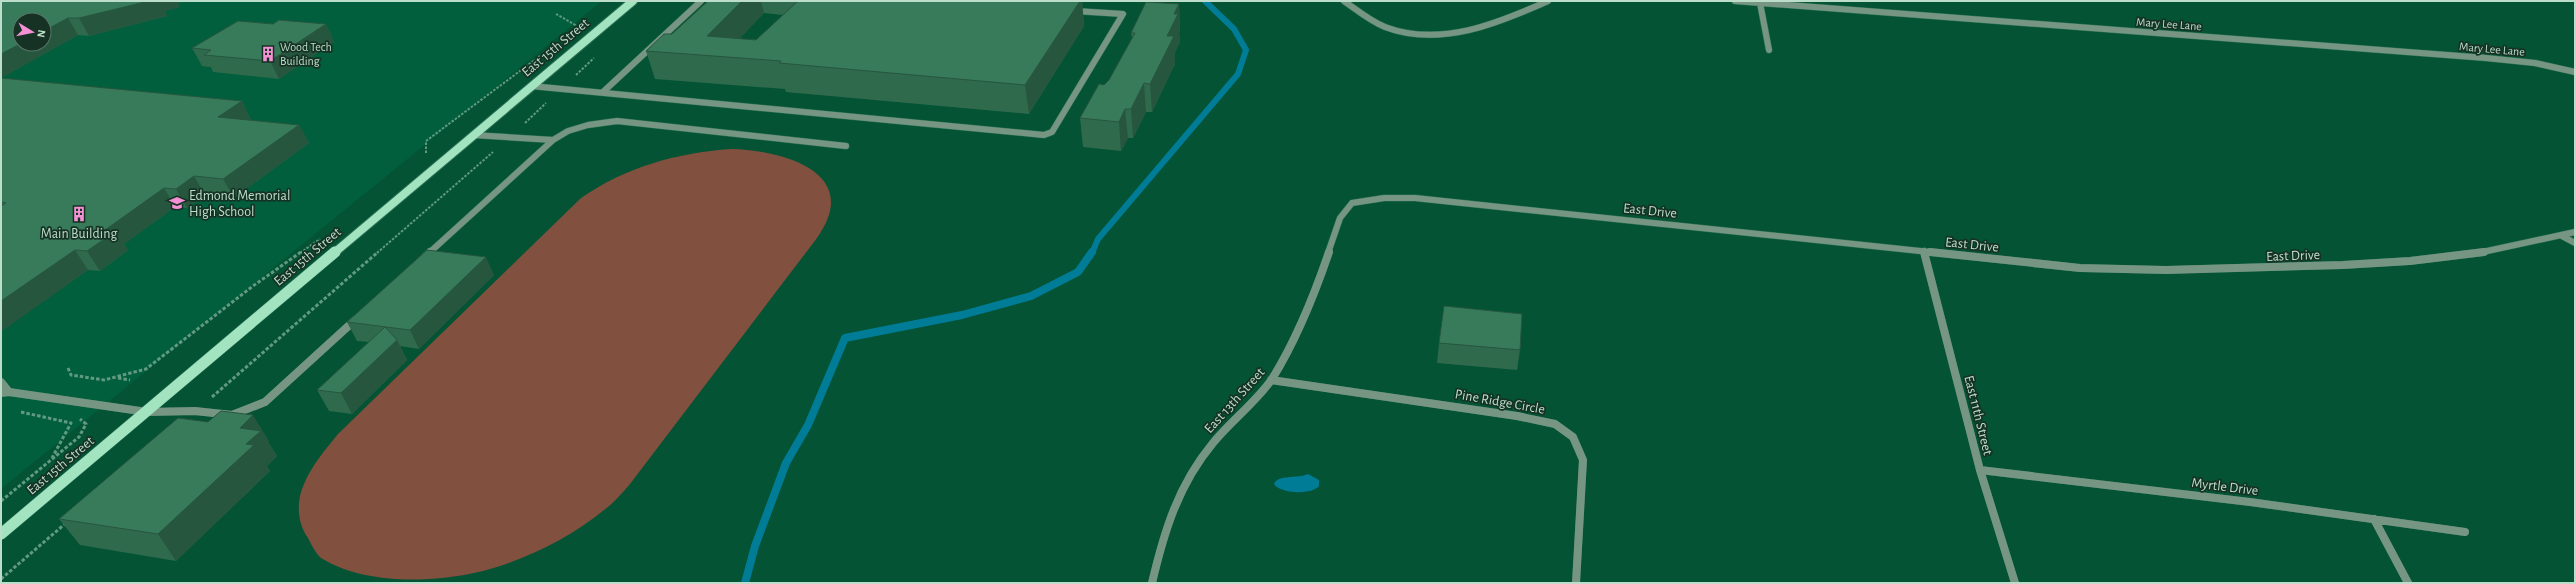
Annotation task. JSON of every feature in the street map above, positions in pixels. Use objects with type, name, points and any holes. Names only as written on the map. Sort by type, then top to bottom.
[{"type":"main road","name":"East 15th Street","points":[[1,534],[633,1]]},
{"type":"street","points":[[603,92],[701,1]]},
{"type":"street","points":[[1344,1],[1391,29],[1438,34],[1478,30],[1548,1]]},
{"type":"street","name":"Mary Lee Lane","points":[[1735,1],[2486,58],[2535,63],[2575,72]]},
{"type":"street","points":[[1760,3],[1769,50]]},
{"type":"street","points":[[531,86],[1044,135],[1052,132],[1123,14],[1067,10]]},
{"type":"street","points":[[418,263],[554,140],[568,131],[588,125],[617,121],[846,146]]},
{"type":"street","points":[[473,135],[554,140]]},
{"type":"street","name":"East Drive","points":[[1366,200],[1415,198],[2080,268],[2208,271],[2403,263],[2470,254],[2562,236],[2575,232]]},
{"type":"street","name":"East 13th Street","points":[[1152,583],[1164,532],[1182,487],[1212,444],[1271,380],[1294,340],[1314,297],[1340,218],[1352,203],[1366,200]]},
{"type":"street","points":[[2562,236],[2575,243]]},
{"type":"street","name":"East 11th Street","points":[[1924,251],[1980,470],[2015,583]]},
{"type":"street","points":[[1,382],[5,392],[147,412],[195,411],[232,416],[265,402],[359,316]]},
{"type":"street","name":"Pine Ridge Circle","points":[[1271,380],[1518,416],[1555,424],[1573,437],[1582,460],[1576,583]]},
{"type":"street","name":"Myrtle Drive","points":[[1980,470],[2374,519],[2465,532]]},
{"type":"street","points":[[2374,519],[2408,583]]},
{"type":"path","points":[[556,14],[578,24],[575,32]]},
{"type":"path","points":[[195,411],[510,138],[600,53]]},
{"type":"path","points":[[423,158],[427,152],[426,141],[542,55]]},
{"type":"path","points":[[68,368],[71,375],[104,380],[117,378],[146,369],[159,361],[253,286],[324,236]]},
{"type":"path","points":[[117,378],[130,380]]},
{"type":"path","points":[[18,411],[71,423],[50,461]]},
{"type":"path","points":[[1,501],[82,434],[86,424],[80,419]]},
{"type":"path","points":[[1,578],[72,518]]},
{"type":"shaded area","name":"Edmond Memorial High School","points":[[1,1],[602,1],[1,489]]},
{"type":"shaded area","points":[[731,149],[751,150],[773,154],[793,160],[811,169],[824,181],[831,196],[829,215],[817,238],[630,484],[615,501],[575,531],[543,549],[491,569],[474,573],[436,579],[416,580],[375,577],[338,567],[319,556],[304,532],[300,519],[299,505],[301,491],[311,470],[338,434],[581,198],[616,178],[652,163],[691,154]]},
{"type":"water","points":[[1308,474],[1319,480],[1319,486],[1310,491],[1296,492],[1283,490],[1274,484],[1279,479]]},
{"type":"building","points":[[1,1],[149,1],[79,18],[68,18],[52,27],[52,12],[12,12],[12,48],[1,54]]},
{"type":"building","points":[[708,1],[742,1],[707,36],[756,40],[798,1],[1080,1],[1025,85],[779,63],[781,61],[646,51],[664,34],[672,34]]},
{"type":"building","points":[[1146,2],[1179,4],[1174,14],[1178,14],[1167,36],[1174,36],[1150,84],[1144,83],[1131,109],[1125,109],[1119,122],[1080,118],[1099,84],[1104,85],[1109,80],[1135,33],[1131,33]]},
{"type":"building","points":[[279,20],[326,24],[270,61],[204,55],[211,50],[192,48],[238,21],[273,24]]},
{"type":"building","name":"Main Building","points":[[1,78],[242,101],[218,117],[299,125],[223,179],[194,176],[176,189],[164,188],[105,230],[116,231],[87,251],[75,250],[1,301],[1,206],[6,203],[1,202]]},
{"type":"building","points":[[427,250],[486,257],[410,330],[347,322]]},
{"type":"building","points":[[1444,306],[1522,314],[1520,350],[1439,343]]},
{"type":"building","points":[[385,327],[397,340],[341,393],[317,390]]},
{"type":"building","points":[[221,411],[253,415],[240,428],[261,431],[246,444],[254,445],[158,534],[59,519],[178,418],[208,422]]},
{"type":"waterway","points":[[1092,253],[1098,239],[1238,74],[1246,50],[1234,29],[1205,1]]},
{"type":"waterway","points":[[745,583],[755,546],[786,463],[808,425],[845,338],[962,315],[1031,296],[1078,272],[1092,252]]},
{"type":"place","name":"Wood Tech Building","points":[[268,54]]},
{"type":"place","name":"Edmond Memorial High School","points":[[177,203]]},
{"type":"place","name":"Main Building","points":[[79,214]]}]
